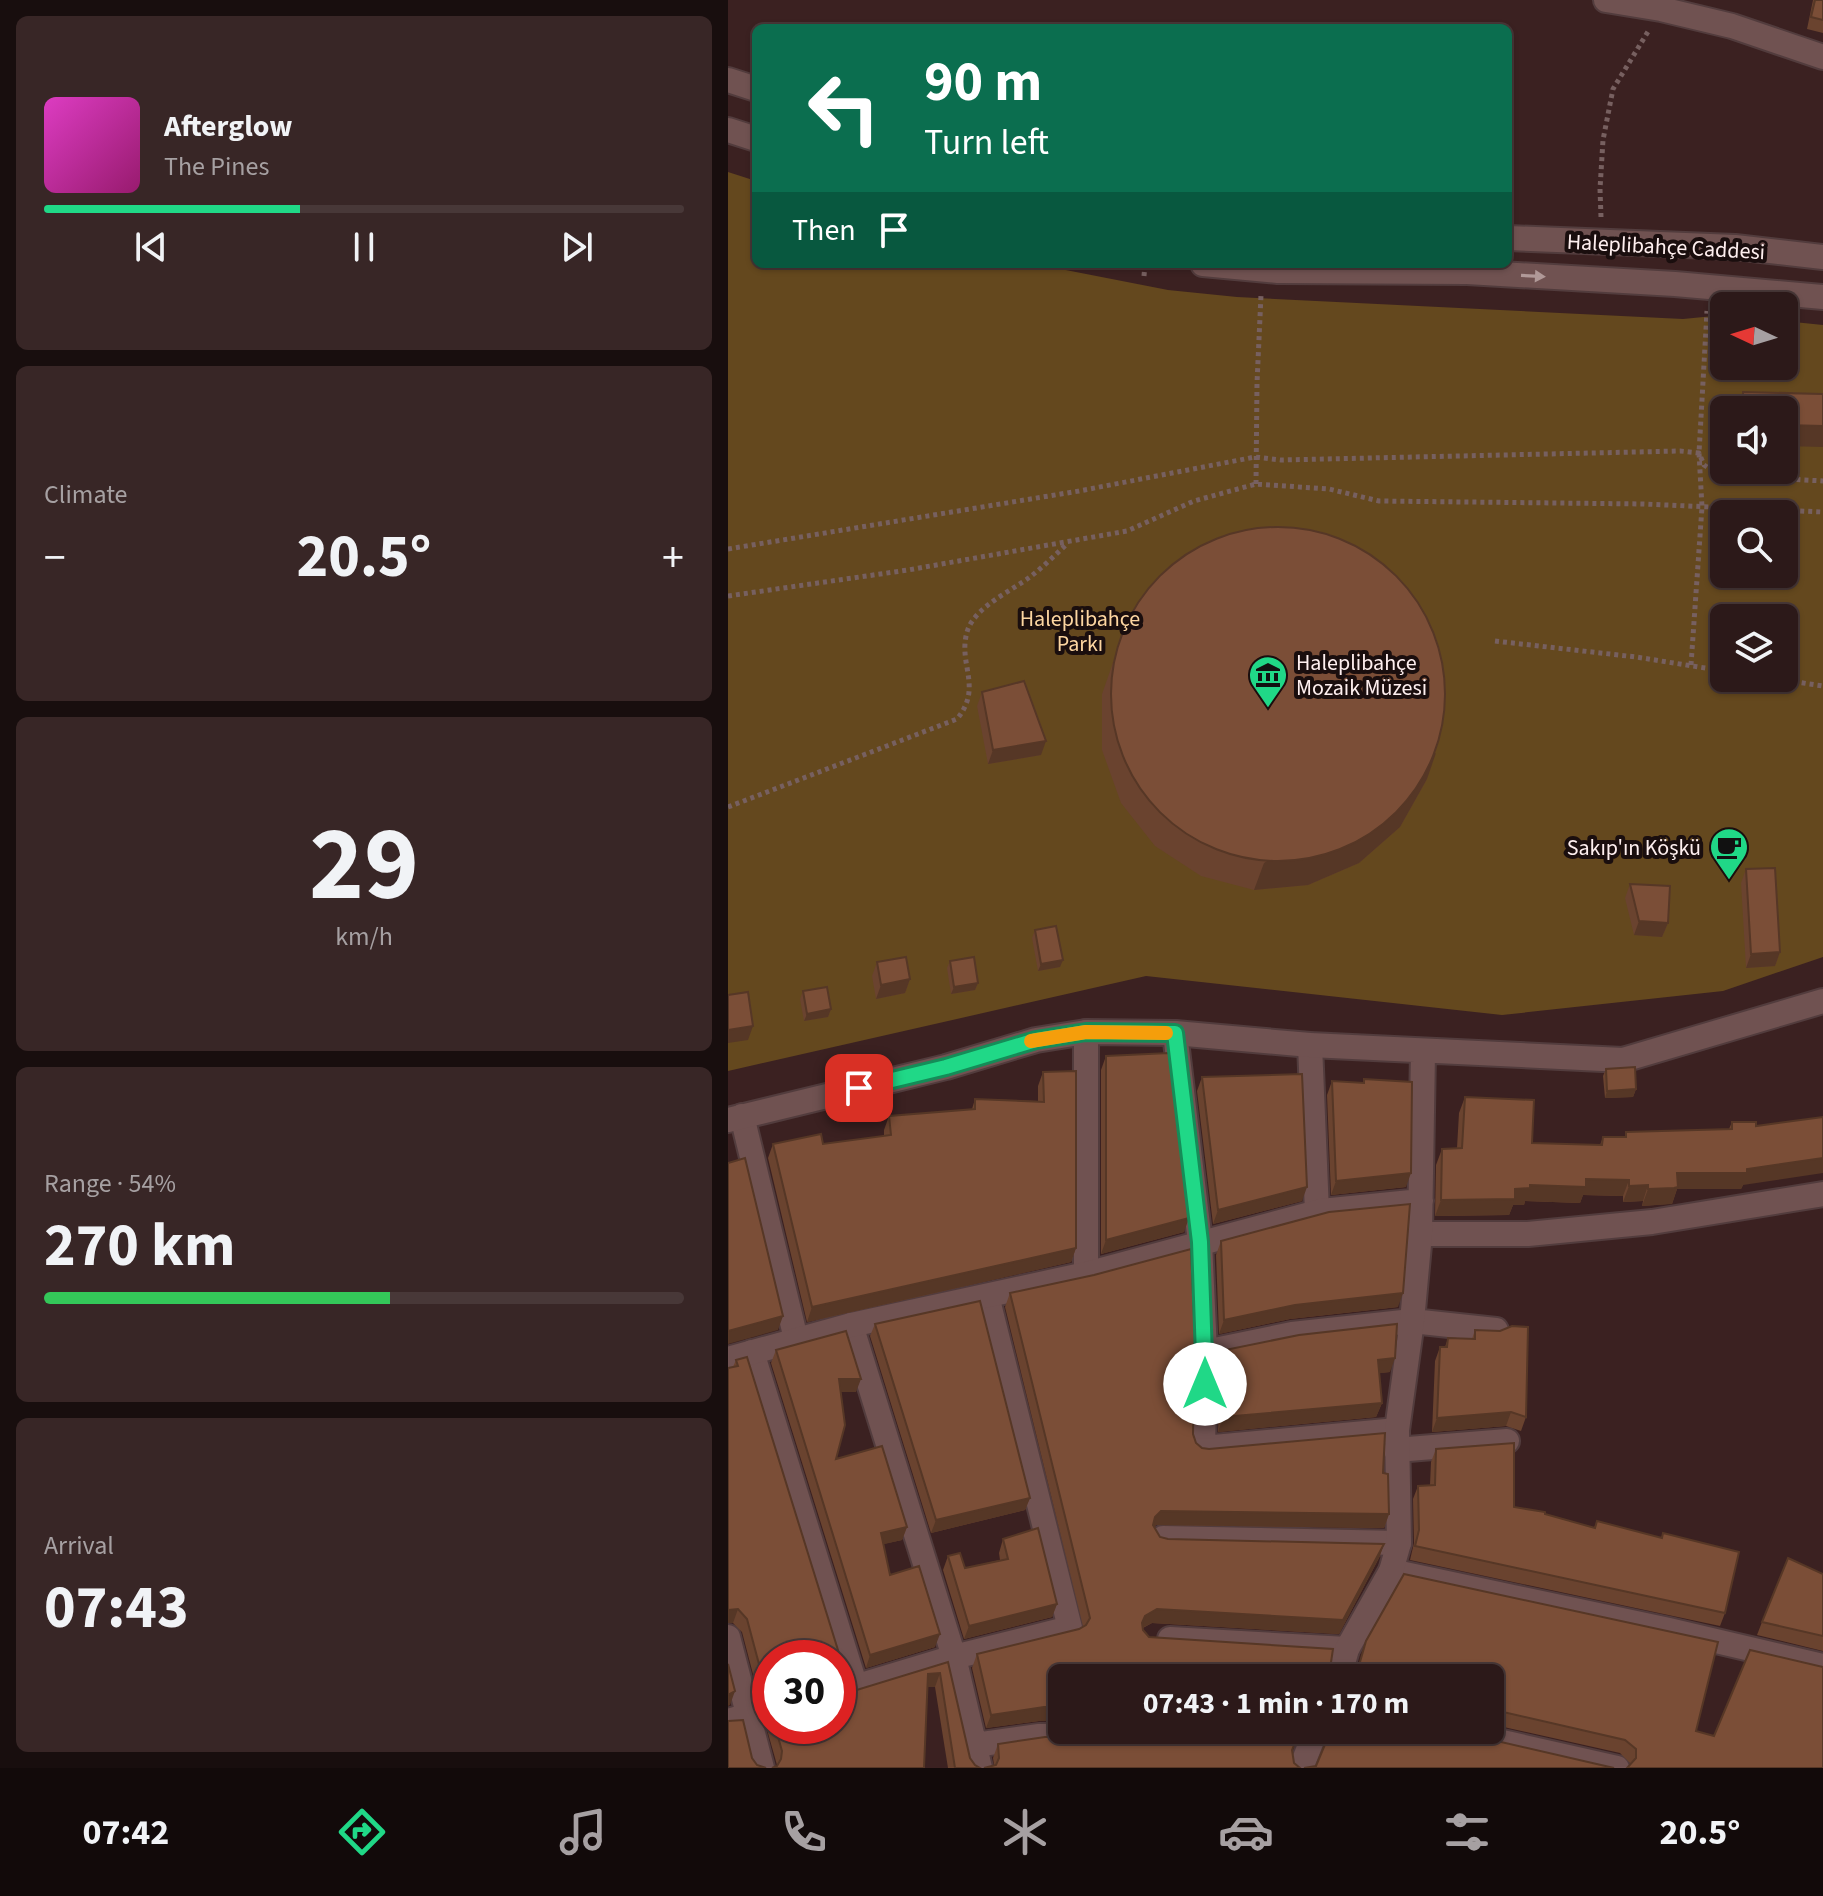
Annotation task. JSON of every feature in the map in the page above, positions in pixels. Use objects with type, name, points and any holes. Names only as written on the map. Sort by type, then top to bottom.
[{"type":"street","points":[[1606,0],[1732,26],[1823,57]]},
{"type":"street","points":[[728,80],[752,88]]},
{"type":"street","points":[[728,130],[752,138]]},
{"type":"street","name":"Haleplibahçe Caddesi","points":[[1512,238],[1735,247],[1823,257]]},
{"type":"street","name":"Haleplibahçe Caddesi","points":[[1243,268],[1467,272],[1823,297]]},
{"type":"street","points":[[796,1339],[735,1118],[946,1067],[1036,1040],[1086,1032],[1175,1033],[1310,1045],[1623,1060],[1823,1001]]},
{"type":"street","points":[[1086,1032],[1086,1274]]},
{"type":"street","points":[[1175,1033],[1200,1242],[1205,1352],[1203,1448],[1396,1440],[1507,1441]]},
{"type":"street","points":[[1310,1045],[1317,1212]]},
{"type":"street","points":[[1343,1664],[1347,1649],[1391,1571],[1399,1543],[1396,1440],[1420,1234],[1423,1051]]},
{"type":"street","points":[[1420,1234],[1528,1234],[1636,1224],[1823,1194]]},
{"type":"street","points":[[728,1359],[851,1325],[1086,1274],[1317,1212],[1421,1201]]},
{"type":"street","points":[[856,1687],[954,1657],[1070,1628],[987,1296]]},
{"type":"street","points":[[1205,1352],[1292,1334],[1412,1321],[1496,1330]]},
{"type":"street","points":[[851,1325],[954,1657],[978,1756],[1048,1736]]},
{"type":"street","points":[[752,1352],[833,1640]]},
{"type":"street","points":[[1163,1538],[1399,1543]]},
{"type":"street","points":[[1391,1571],[1823,1666]]},
{"type":"street","points":[[728,1637],[762,1768]]},
{"type":"street","points":[[1152,1638],[1347,1649]]},
{"type":"street","points":[[1504,1742],[1617,1768]]},
{"type":"street","points":[[1301,1768],[1310,1744]]},
{"type":"path","points":[[1603,242],[1600,189],[1603,140],[1613,89],[1661,9]]},
{"type":"path","points":[[1144,276],[1145,268]]},
{"type":"path","points":[[1256,484],[1263,270]]},
{"type":"path","points":[[1691,665],[1702,507],[1699,453],[1708,287]]},
{"type":"path","points":[[728,549],[1079,491],[1255,457],[1281,460],[1650,451],[1699,453]]},
{"type":"path","points":[[1699,453],[1704,465],[1719,475],[1823,481]]},
{"type":"path","points":[[728,596],[893,572],[1127,531],[1194,501],[1256,484],[1329,489],[1379,501],[1823,512]]},
{"type":"path","points":[[728,807],[957,719],[970,700],[965,652],[971,624],[981,612],[1032,575],[1070,542]]},
{"type":"path","points":[[1495,641],[1710,668]]},
{"type":"path","points":[[1798,682],[1823,686]]},
{"type":"green space","name":"Haleplibahçe Parkı","points":[[728,172],[752,180],[752,268],[1055,268],[1168,290],[1237,297],[1683,319],[1710,316],[1710,380],[1798,380],[1798,322],[1823,325],[1823,957],[1723,991],[1502,1015],[1146,976],[728,1071]]},
{"type":"building","points":[[1815,0],[1823,0],[1823,20],[1811,17]]},
{"type":"building","points":[[1743,392],[1823,394],[1823,426],[1798,425],[1798,396],[1743,396]]},
{"type":"building","name":"Haleplibahçe Mozaik Müzesi","points":[[1278,527],[1311,530],[1342,539],[1371,555],[1396,576],[1417,601],[1433,630],[1442,661],[1445,694],[1442,727],[1433,758],[1417,787],[1396,812],[1371,833],[1342,849],[1311,858],[1278,861],[1245,858],[1214,849],[1185,833],[1160,812],[1139,787],[1123,758],[1114,727],[1111,694],[1114,661],[1123,630],[1139,601],[1160,576],[1185,555],[1214,539],[1245,530]]},
{"type":"building","points":[[1024,681],[1046,741],[993,750],[982,692]]},
{"type":"building","points":[[1775,868],[1780,952],[1751,954],[1746,869]]},
{"type":"building","points":[[1630,884],[1670,886],[1668,923],[1639,921]]},
{"type":"building","points":[[1056,926],[1063,960],[1041,964],[1035,930]]},
{"type":"building","points":[[906,957],[910,979],[881,985],[877,962]]},
{"type":"building","points":[[974,957],[978,983],[954,987],[950,961]]},
{"type":"building","points":[[827,987],[831,1009],[807,1014],[803,991]]},
{"type":"building","points":[[748,992],[753,1026],[728,1030],[728,995]]},
{"type":"building","points":[[1169,1053],[1189,1218],[1106,1240],[1106,1056]]},
{"type":"building","points":[[1635,1067],[1636,1089],[1607,1091],[1606,1069]]},
{"type":"building","points":[[1076,1071],[1076,1248],[812,1307],[773,1144],[821,1134],[823,1144],[891,1135],[889,1116],[975,1109],[975,1099],[1044,1102],[1043,1072]]},
{"type":"building","points":[[1302,1074],[1307,1187],[1218,1210],[1202,1077]]},
{"type":"building","points":[[1364,1079],[1412,1082],[1411,1173],[1336,1181],[1332,1081],[1364,1083]]},
{"type":"building","points":[[1465,1097],[1534,1100],[1532,1143],[1602,1145],[1603,1137],[1626,1137],[1626,1132],[1732,1129],[1732,1122],[1756,1122],[1756,1126],[1823,1117],[1823,1158],[1747,1169],[1747,1173],[1677,1173],[1678,1187],[1674,1188],[1648,1189],[1648,1185],[1629,1186],[1629,1180],[1586,1179],[1586,1187],[1530,1185],[1530,1188],[1515,1189],[1515,1199],[1441,1200],[1442,1149],[1462,1148]]},
{"type":"building","points":[[745,1158],[783,1316],[728,1331],[728,1163]]},
{"type":"building","points":[[1410,1204],[1403,1293],[1295,1305],[1224,1320],[1221,1241],[1329,1212]]},
{"type":"building","points":[[1191,1249],[1195,1339],[1193,1434],[1202,1448],[1385,1433],[1383,1473],[1388,1474],[1389,1514],[1161,1511],[1153,1525],[1160,1537],[1168,1539],[1384,1544],[1343,1620],[1157,1609],[1145,1616],[1142,1623],[1149,1637],[1333,1649],[1331,1664],[1048,1664],[1048,1707],[991,1715],[977,1654],[1079,1629],[1090,1618],[1010,1293]]},
{"type":"building","points":[[980,1301],[1030,1498],[936,1520],[875,1324]]},
{"type":"building","points":[[1397,1324],[1395,1358],[1378,1360],[1382,1403],[1223,1417],[1225,1350],[1299,1335]]},
{"type":"building","points":[[1512,1326],[1528,1327],[1526,1417],[1511,1412],[1437,1418],[1440,1347],[1447,1347],[1448,1338],[1475,1339],[1475,1330],[1500,1331]]},
{"type":"building","points":[[846,1331],[861,1379],[839,1379],[845,1425],[836,1459],[882,1446],[907,1527],[881,1533],[890,1575],[919,1566],[940,1634],[870,1655],[776,1350]]},
{"type":"building","points":[[747,1357],[835,1640],[753,1640],[747,1619],[738,1609],[728,1610],[728,1368],[738,1366],[736,1360]]},
{"type":"building","points":[[1514,1443],[1514,1507],[1545,1512],[1595,1528],[1597,1521],[1662,1538],[1663,1533],[1739,1552],[1725,1613],[1415,1546],[1419,1530],[1418,1486],[1435,1485],[1436,1449]]},
{"type":"building","points":[[1038,1528],[1057,1604],[969,1626],[948,1556],[960,1553],[965,1568],[1008,1559],[1003,1539]]},
{"type":"building","points":[[1788,1558],[1823,1574],[1823,1636],[1762,1622]]},
{"type":"building","points":[[1404,1574],[1718,1642],[1696,1731],[1714,1736],[1750,1650],[1823,1667],[1823,1768],[1627,1768],[1636,1758],[1636,1749],[1625,1740],[1504,1712],[1504,1664],[1359,1664],[1366,1641]]},
{"type":"building","points":[[948,1662],[970,1758],[980,1768],[955,1768],[940,1673],[928,1674],[924,1768],[772,1768],[781,1759],[780,1744],[856,1744],[856,1690]]},
{"type":"building","points":[[728,1664],[735,1691],[728,1695]]},
{"type":"building","points":[[743,1720],[752,1758],[757,1765],[766,1768],[728,1768],[728,1721]]},
{"type":"building","points":[[1048,1737],[1048,1744],[1294,1744],[1294,1763],[1300,1768],[984,1768],[996,1765],[998,1744]]},
{"type":"building","points":[[1504,1743],[1614,1768],[1304,1768],[1316,1766],[1325,1744]]},
{"type":"slow traffic","points":[[1031,1041],[1086,1032],[1166,1033]]},
{"type":"place","name":"Haleplibahçe Mozaik Müzesi","points":[[1268,709]]},
{"type":"place","name":"Sakıp'ın Köşkü","points":[[1729,881]]},
{"type":"route","points":[[859,1088],[946,1067],[1036,1040],[1086,1032],[1175,1033],[1200,1242],[1205,1384]]}]
